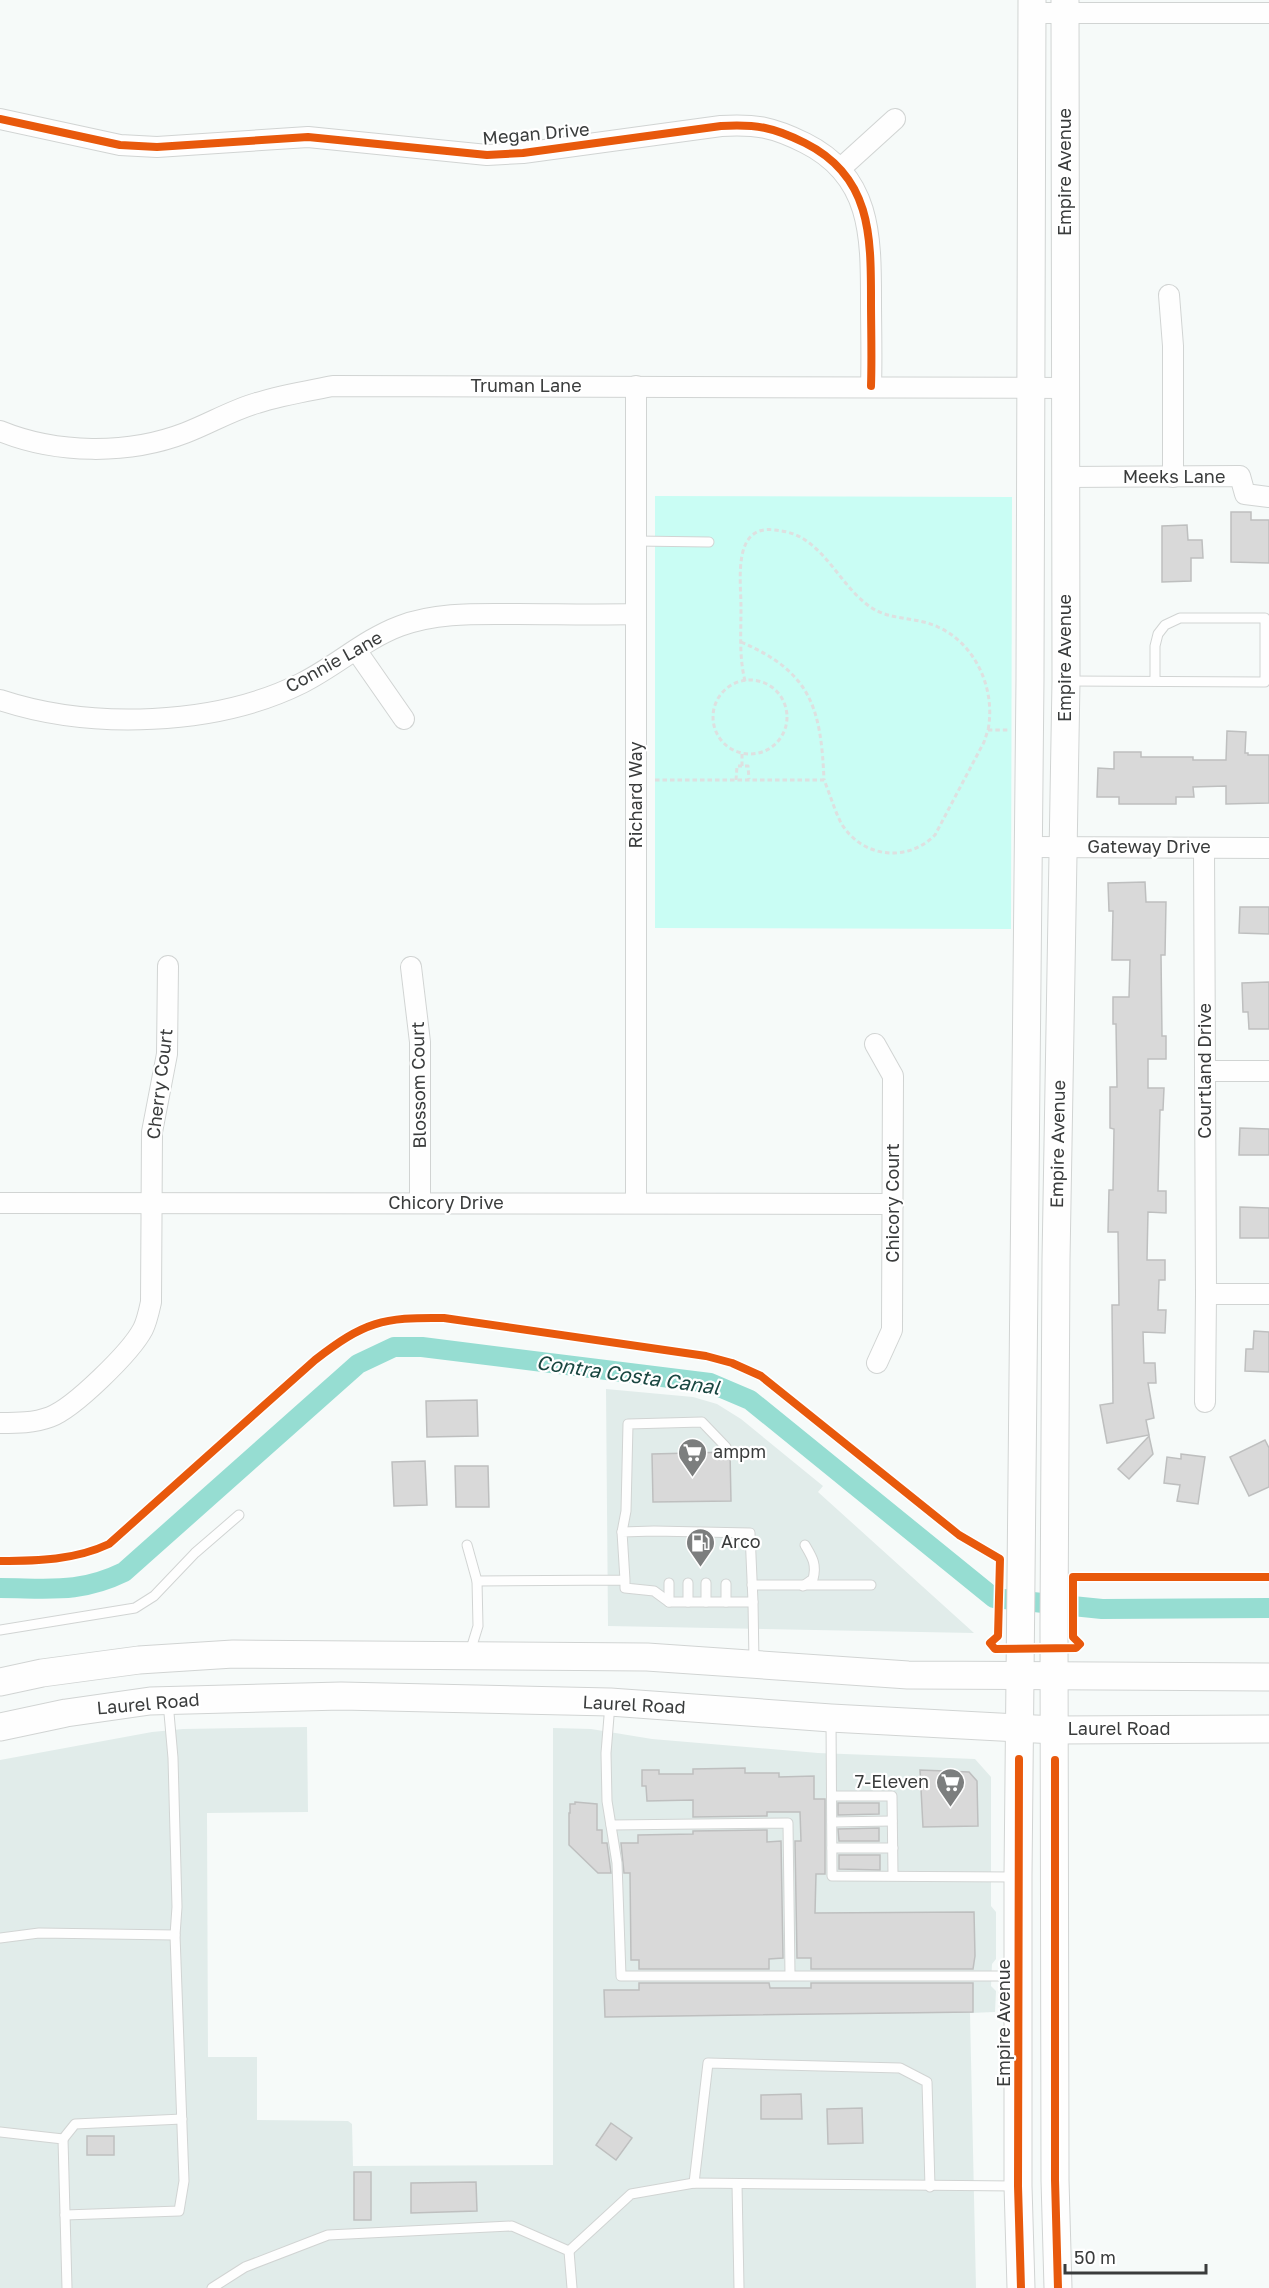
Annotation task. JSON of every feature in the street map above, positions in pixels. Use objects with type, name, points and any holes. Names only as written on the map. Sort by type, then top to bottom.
[{"type":"main road","name":"Empire Avenue","points":[[1021,2288],[1018,2194],[1018,1877],[1029,847],[1032,6]]},
{"type":"main road","name":"Empire Avenue","points":[[1058,2288],[1055,2180],[1054,1582],[1056,1260],[1066,681],[1065,7]]},
{"type":"main road","points":[[0,1682],[42,1673],[139,1660],[221,1655],[647,1657],[908,1675],[1269,1677]]},
{"type":"main road","points":[[468,1699],[469,1655]]},
{"type":"main road","name":"Laurel Road","points":[[0,1727],[66,1713],[168,1700],[341,1696],[610,1702],[831,1718],[1055,1730],[1269,1729]]},
{"type":"main road","points":[[1019,2037],[1038,2083],[1038,2160],[1041,2167],[1055,2180]]},
{"type":"main road","points":[[1018,2194],[1038,2219],[1041,2288]]},
{"type":"street","points":[[1032,6],[1200,6],[1269,13]]},
{"type":"street","name":"Megan Drive","points":[[0,119],[120,145],[157,147],[308,137],[487,155],[523,153],[721,126],[751,125],[781,131],[818,150],[841,168],[855,189],[865,214],[871,247],[871,386]]},
{"type":"street","points":[[841,168],[895,119]]},
{"type":"street","points":[[1169,295],[1173,346],[1173,477]]},
{"type":"street","name":"Truman Lane","points":[[0,430],[15,437],[60,446],[110,448],[149,444],[183,434],[255,404],[290,394],[333,386],[1065,388]]},
{"type":"street","name":"Richard Way","points":[[636,386],[636,1203]]},
{"type":"street","name":"Meeks Lane","points":[[1065,477],[1240,476],[1245,494],[1269,497]]},
{"type":"street","name":"Connie Lane","points":[[0,699],[52,712],[97,717],[148,719],[188,717],[227,710],[265,699],[300,684],[400,626],[438,616],[636,614]]},
{"type":"street","points":[[356,650],[404,720]]},
{"type":"street","name":"Gateway Drive","points":[[1029,847],[1269,848]]},
{"type":"street","name":"Courtland Drive","points":[[1204,848],[1206,1294],[1204,1402]]},
{"type":"street","name":"Cherry Court","points":[[0,1423],[23,1424],[51,1417],[67,1406],[126,1353],[143,1328],[151,1302],[152,1132],[167,1054],[168,966]]},
{"type":"street","name":"Blossom Court","points":[[411,967],[420,1042],[420,1203]]},
{"type":"street","name":"Chicory Court","points":[[875,1044],[893,1076],[892,1330],[877,1363]]},
{"type":"street","points":[[1205,1071],[1269,1071]]},
{"type":"street","name":"Chicory Drive","points":[[0,1203],[893,1204]]},
{"type":"street","points":[[1206,1294],[1269,1294]]},
{"type":"lane","points":[[636,541],[709,542]]},
{"type":"lane","points":[[1066,681],[1265,682],[1265,618],[1180,618],[1165,625],[1158,634],[1155,646],[1155,681]]},
{"type":"lane","points":[[726,1447],[702,1422],[628,1424],[626,1511],[622,1532],[625,1588],[654,1586],[669,1602],[753,1602]]},
{"type":"lane","points":[[0,1630],[135,1608],[154,1596],[195,1553],[239,1515]]},
{"type":"lane","points":[[622,1532],[654,1535],[750,1533],[754,1665]]},
{"type":"lane","points":[[467,1545],[477,1581],[478,1628],[469,1655]]},
{"type":"lane","points":[[803,1586],[813,1579],[815,1568],[815,1562],[805,1545]]},
{"type":"lane","points":[[477,1581],[625,1580]]},
{"type":"lane","points":[[669,1583],[669,1602]]},
{"type":"lane","points":[[688,1583],[688,1602]]},
{"type":"lane","points":[[706,1583],[706,1602]]},
{"type":"lane","points":[[726,1584],[726,1602]]},
{"type":"lane","points":[[752,1585],[871,1585]]},
{"type":"lane","points":[[65,2216],[178,2211],[184,2181],[175,1935],[177,1907],[173,1758],[168,1700]]},
{"type":"lane","points":[[610,1702],[606,1765],[607,1801],[617,1863],[621,1976],[1019,1976]]},
{"type":"lane","points":[[831,1718],[832,1876],[1018,1877]]},
{"type":"lane","points":[[832,1796],[892,1796],[893,1875]]},
{"type":"lane","points":[[832,1822],[892,1821]]},
{"type":"lane","points":[[611,1825],[788,1823],[790,1975]]},
{"type":"lane","points":[[832,1848],[893,1848]]},
{"type":"lane","points":[[0,1938],[39,1933],[175,1935]]},
{"type":"lane","points":[[694,2183],[708,2063],[900,2068],[927,2082],[930,2187]]},
{"type":"lane","points":[[67,2288],[63,2139],[75,2124],[182,2119]]},
{"type":"lane","points":[[0,2132],[63,2139]]},
{"type":"lane","points":[[569,2251],[631,2194],[694,2183],[930,2187],[1018,2194]]},
{"type":"lane","points":[[737,2184],[740,2288]]},
{"type":"lane","points":[[212,2288],[245,2267],[328,2235],[512,2226],[569,2251]]},
{"type":"lane","points":[[569,2251],[572,2288]]},
{"type":"path","points":[[741,642],[772,657],[787,669],[808,695],[819,723],[824,780],[842,824],[856,840],[886,854],[901,854],[927,843],[944,822],[984,742],[990,717],[986,685],[977,663],[965,646],[938,627],[885,616],[870,608],[801,537],[770,529],[759,531],[744,546],[741,554],[741,642],[745,681]]},
{"type":"path","points":[[745,681],[764,682],[782,698],[787,710],[787,722],[780,739],[766,751],[742,754],[730,749],[714,731],[712,718],[714,706],[719,695],[728,686],[745,681]]},
{"type":"path","points":[[987,730],[1013,730]]},
{"type":"path","points":[[742,754],[742,766]]},
{"type":"path","points":[[736,780],[737,766],[748,766],[748,780]]},
{"type":"path","points":[[653,780],[824,780]]},
{"type":"shaded area","points":[[606,1389],[693,1397],[717,1404],[741,1419],[823,1486],[818,1492],[974,1633],[608,1626]]},
{"type":"shaded area","points":[[307,1727],[308,1812],[207,1813],[208,2057],[257,2057],[257,2120],[348,2121],[352,2124],[353,2166],[553,2165],[553,1728],[591,1729],[652,1739],[818,1753],[975,1759],[991,1777],[991,1906],[996,1912],[996,1959],[992,1964],[991,1986],[996,1991],[995,2012],[970,2013],[976,2288],[0,2288],[0,1760],[152,1732],[183,1729]]},
{"type":"green space","points":[[655,496],[1012,497],[1011,929],[655,928]]},
{"type":"building","points":[[1231,512],[1251,512],[1251,520],[1269,520],[1269,563],[1231,562]]},
{"type":"building","points":[[1187,525],[1188,540],[1202,540],[1203,558],[1191,558],[1191,581],[1162,582],[1162,526]]},
{"type":"building","points":[[1227,731],[1246,732],[1245,753],[1248,755],[1269,755],[1269,803],[1226,804],[1226,786],[1193,787],[1194,797],[1176,797],[1176,804],[1119,804],[1119,797],[1097,797],[1098,768],[1114,769],[1114,752],[1141,752],[1141,757],[1193,757],[1193,760],[1226,760]]},
{"type":"building","points":[[1145,882],[1146,902],[1166,902],[1165,955],[1161,955],[1162,1036],[1166,1036],[1166,1059],[1148,1059],[1148,1088],[1164,1088],[1163,1110],[1160,1110],[1158,1191],[1166,1191],[1166,1213],[1148,1212],[1147,1260],[1165,1260],[1165,1280],[1159,1280],[1158,1310],[1166,1310],[1165,1333],[1143,1332],[1144,1363],[1155,1363],[1156,1383],[1148,1383],[1154,1418],[1146,1420],[1149,1435],[1107,1443],[1100,1405],[1113,1403],[1112,1305],[1119,1305],[1118,1232],[1108,1232],[1109,1190],[1113,1190],[1114,1129],[1110,1128],[1110,1087],[1117,1087],[1113,997],[1129,997],[1130,960],[1112,960],[1113,911],[1109,911],[1108,883]]},
{"type":"building","points":[[1240,907],[1269,907],[1269,934],[1239,933]]},
{"type":"building","points":[[1269,982],[1269,1029],[1249,1029],[1248,1012],[1243,1012],[1242,983]]},
{"type":"building","points":[[1240,1128],[1269,1129],[1269,1155],[1239,1155]]},
{"type":"building","points":[[1240,1207],[1269,1208],[1269,1238],[1240,1238]]},
{"type":"building","points":[[1254,1331],[1269,1332],[1269,1372],[1245,1371],[1246,1349],[1253,1349]]},
{"type":"building","points":[[477,1400],[478,1436],[427,1437],[426,1401]]},
{"type":"building","points":[[1149,1436],[1153,1454],[1129,1479],[1118,1469]]},
{"type":"building","points":[[1265,1440],[1269,1448],[1269,1487],[1249,1496],[1230,1457]]},
{"type":"building","name":"ampm","points":[[730,1452],[731,1501],[653,1502],[652,1454]]},
{"type":"building","points":[[1181,1454],[1205,1457],[1198,1504],[1177,1501],[1180,1485],[1164,1483],[1167,1457],[1181,1459]]},
{"type":"building","points":[[425,1461],[427,1505],[394,1506],[392,1462]]},
{"type":"building","points":[[455,1466],[488,1466],[489,1507],[456,1507]]},
{"type":"building","points":[[745,1768],[745,1773],[779,1773],[779,1777],[814,1776],[814,1799],[825,1799],[825,1874],[816,1874],[815,1913],[974,1912],[973,1969],[811,1969],[811,1958],[797,1958],[795,1841],[801,1841],[800,1812],[767,1812],[767,1816],[693,1817],[693,1800],[647,1801],[646,1786],[642,1786],[642,1770],[659,1770],[659,1774],[693,1774],[693,1769]]},
{"type":"building","name":"7-Eleven","points":[[920,1770],[969,1772],[977,1781],[978,1826],[923,1827]]},
{"type":"building","points":[[575,1802],[597,1804],[597,1830],[602,1830],[602,1843],[607,1843],[611,1873],[598,1873],[569,1845],[570,1804],[575,1804]]},
{"type":"building","points":[[838,1803],[879,1803],[879,1814],[838,1815]]},
{"type":"building","points":[[879,1828],[879,1841],[839,1841],[838,1829]]},
{"type":"building","points":[[767,1830],[767,1842],[781,1841],[783,1958],[769,1959],[769,1969],[639,1969],[639,1960],[631,1960],[630,1873],[624,1873],[621,1843],[638,1843],[638,1835],[693,1834],[693,1831]]},
{"type":"building","points":[[839,1855],[880,1855],[880,1870],[839,1869]]},
{"type":"building","points":[[639,1983],[769,1983],[770,1988],[811,1988],[811,1983],[973,1983],[973,2012],[605,2017],[604,1990],[639,1990]]},
{"type":"building","points":[[801,2094],[802,2119],[761,2119],[761,2095]]},
{"type":"building","points":[[862,2108],[863,2143],[828,2144],[827,2109]]},
{"type":"building","points":[[611,2123],[632,2138],[616,2160],[596,2145]]},
{"type":"building","points":[[87,2136],[114,2136],[114,2155],[87,2155]]},
{"type":"building","points":[[354,2172],[371,2172],[371,2220],[354,2220]]},
{"type":"building","points":[[476,2182],[477,2211],[411,2213],[411,2183]]},
{"type":"waterway","name":"Contra Costa Canal","points":[[0,1588],[78,1587],[124,1572],[358,1364],[394,1347],[422,1347],[710,1383],[750,1400],[994,1598],[1102,1609],[1269,1608]]},
{"type":"cycle path","points":[[0,119],[120,145],[157,147],[308,137],[487,155],[523,153],[721,126],[755,126],[774,130],[805,143],[827,157],[843,172],[855,190],[863,210],[870,253],[871,386]]},
{"type":"cycle path","points":[[0,1561],[42,1560],[70,1556],[109,1544],[332,1347],[375,1324],[405,1319],[444,1318],[706,1356],[732,1363],[761,1376],[959,1535],[1000,1559],[998,1636],[990,1643],[995,1649],[1076,1648],[1080,1644],[1073,1637],[1073,1577],[1269,1577]]},
{"type":"cycle path","points":[[1019,1759],[1018,2186],[1021,2288]]},
{"type":"cycle path","points":[[1055,1760],[1055,2180],[1058,2288]]},
{"type":"place","name":"ampm","points":[[692,1478]]},
{"type":"place","name":"Arco","points":[[700,1568]]},
{"type":"place","name":"7-Eleven","points":[[950,1808]]}]
